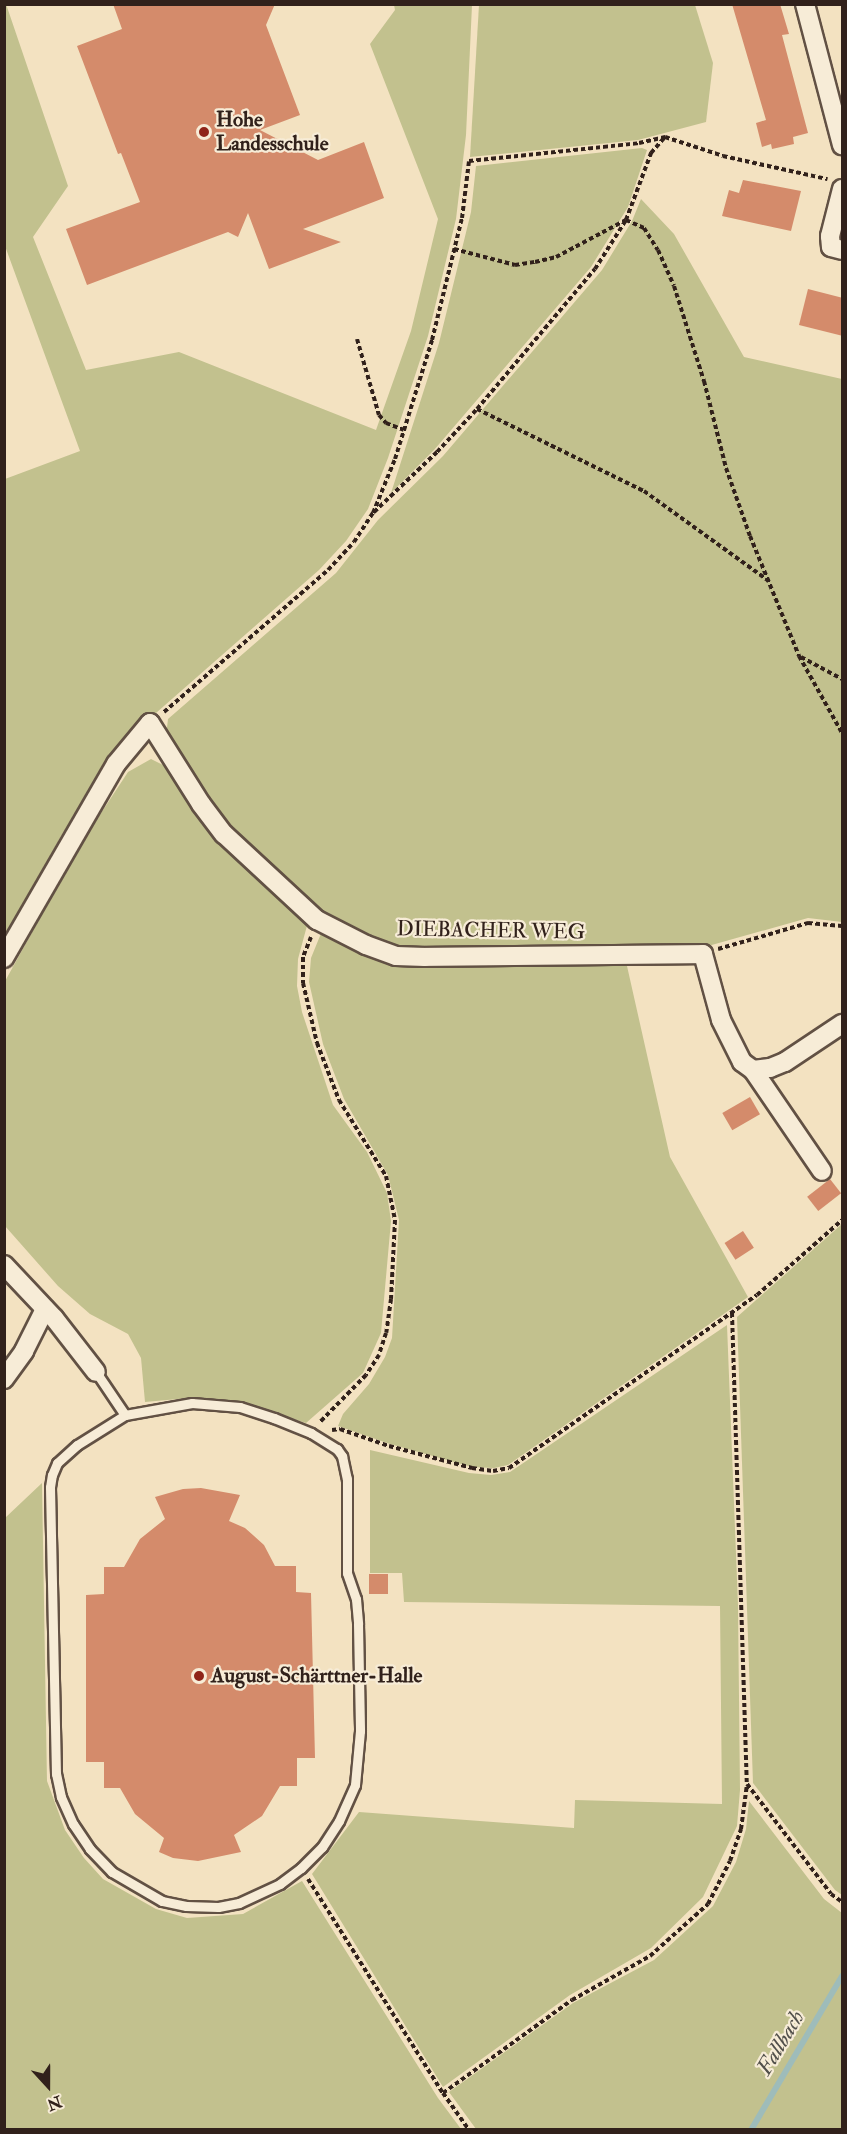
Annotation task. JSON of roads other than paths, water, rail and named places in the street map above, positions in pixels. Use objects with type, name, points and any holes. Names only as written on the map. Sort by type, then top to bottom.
[{"type":"street","points":[[805,4],[843,145]]},
{"type":"street","points":[[840,189],[830,236],[831,247],[843,250]]},
{"type":"street","name":"DIEBACHER WEG","points":[[4,958],[116,764],[150,723],[201,804],[224,834],[316,920],[366,945],[396,956],[703,954],[721,1020],[742,1062],[753,1070]]},
{"type":"street","points":[[822,1171],[753,1070],[770,1068],[785,1062],[843,1024]]},
{"type":"street","points":[[4,1265],[45,1309],[96,1372]]},
{"type":"street","points":[[4,1379],[24,1352],[45,1309]]},
{"type":"lane","points":[[96,1372],[125,1415]]},
{"type":"lane","points":[[192,1403],[240,1407],[311,1433],[337,1449],[345,1467],[347,1573],[356,1599],[357,1616],[360,1731],[355,1785],[339,1821],[322,1847],[301,1868],[280,1884],[239,1903],[196,1906],[162,1901],[112,1872],[90,1849],[61,1797],[56,1774],[50,1487],[57,1463],[77,1445],[125,1415],[192,1403]]},
{"type":"waterway","name":"Fallbach","points":[[751,2130],[842,1976]]},
{"type":"place","name":"Hohe Landesschule","points":[[204,132]]},
{"type":"place","name":"August-Schärttner-Halle","points":[[199,1676]]}]
